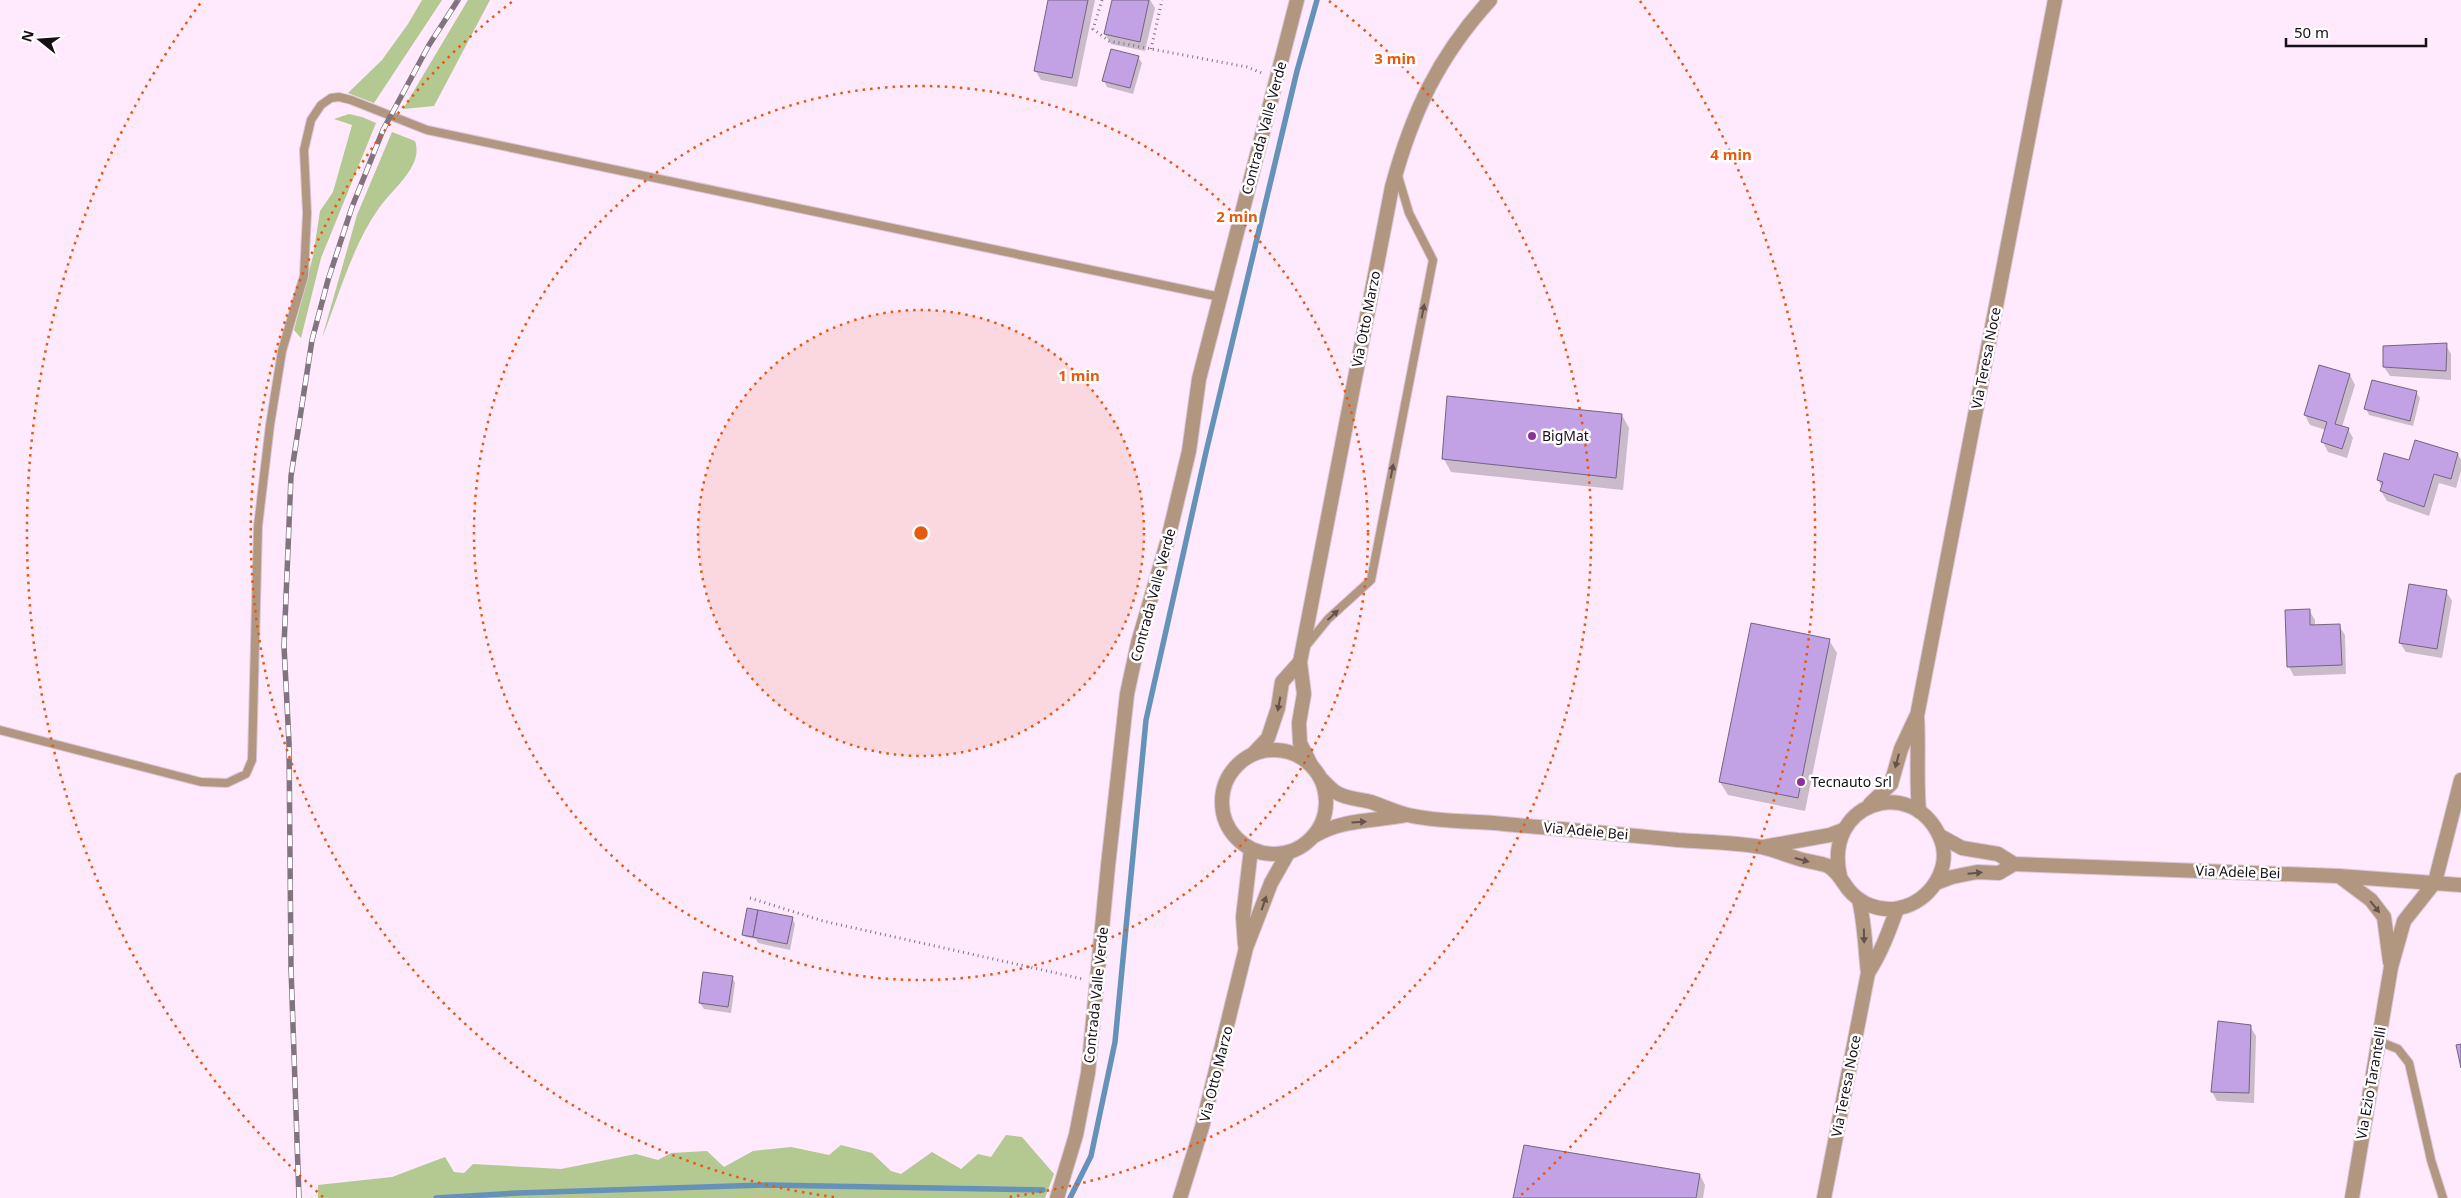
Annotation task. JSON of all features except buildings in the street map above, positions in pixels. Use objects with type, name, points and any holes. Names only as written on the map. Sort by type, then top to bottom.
[{"type":"street","name":"Contrada Valle Verde","points":[[1056,1198],[1063,1181],[1076,1135],[1088,1073],[1127,694],[1138,643],[1189,451],[1199,379],[1297,0]]},
{"type":"street","name":"Via Otto Marzo","points":[[1310,765],[1300,743],[1299,723],[1304,694],[1300,657],[1397,170],[1411,124],[1439,66],[1451,47],[1490,0]]},
{"type":"street","name":"Via Teresa Noce","points":[[1919,811],[1916,765],[1919,752],[1917,716],[2055,0]]},
{"type":"street","points":[[1300,657],[1282,682],[1276,717],[1268,738],[1251,756],[1239,764],[1228,780],[1223,793],[1223,810],[1227,825],[1236,837],[1251,848],[1267,854],[1288,853],[1303,846],[1314,836],[1328,828],[1348,823],[1409,815]]},
{"type":"street","name":"Via Teresa Noce","points":[[1867,807],[1891,784],[1901,749],[1917,716]]},
{"type":"street","points":[[1251,756],[1265,751],[1281,751],[1296,755],[1310,765],[1321,779],[1337,793],[1409,815]]},
{"type":"street","points":[[1314,836],[1321,825],[1326,810],[1326,792],[1321,779]]},
{"type":"street","points":[[2435,882],[2461,780]]},
{"type":"street","points":[[1894,802],[1907,805],[1919,811],[1931,822],[1940,836],[1943,860],[1936,883],[1926,895],[1913,904],[1897,909],[1871,906],[1859,900],[1848,889],[1840,876],[1837,861],[1838,845],[1843,830],[1854,817],[1867,807],[1880,803],[1894,802]]},
{"type":"street","name":"Via Adele Bei","points":[[1409,815],[1762,847],[1828,866],[1840,876]]},
{"type":"street","name":"Via Adele Bei","points":[[1762,847],[1830,835],[1843,830]]},
{"type":"street","name":"Via Adele Bei","points":[[1940,836],[1962,848],[1998,854],[2014,864],[2338,876],[2461,885]]},
{"type":"street","name":"Via Otto Marzo","points":[[1246,948],[1243,917],[1251,848]]},
{"type":"street","name":"Via Otto Marzo","points":[[1180,1198],[1202,1127],[1246,948],[1270,883],[1288,853]]},
{"type":"street","name":"Via Adele Bei","points":[[1936,883],[1952,877],[1977,872],[1999,873],[2014,864]]},
{"type":"street","name":"Via Ezio Tarantelli","points":[[2338,876],[2371,900],[2384,917],[2391,967]]},
{"type":"street","name":"Via Ezio Tarantelli","points":[[2352,1198],[2391,967],[2404,921],[2435,882]]},
{"type":"street","name":"Via Teresa Noce","points":[[1824,1198],[1868,973],[1864,944],[1864,920],[1859,900]]},
{"type":"street","name":"Via Teresa Noce","points":[[1868,973],[1882,952],[1885,936],[1897,909]]},
{"type":"lane","points":[[0,730],[201,782],[227,783],[246,774],[252,760],[258,526],[270,425],[282,351],[304,276],[307,213],[304,150],[311,120],[320,105],[331,98],[351,100],[427,130],[1220,297]]},
{"type":"lane","points":[[1300,657],[1328,619],[1371,580],[1433,260],[1409,213],[1401,191],[1397,170]]},
{"type":"lane","points":[[2378,1041],[2398,1049],[2409,1063],[2431,1160],[2443,1198]]},
{"type":"path","points":[[1102,0],[1093,29],[1109,41],[1247,68],[1278,77]]},
{"type":"path","points":[[1151,49],[1162,0]]},
{"type":"path","points":[[750,898],[823,921],[1098,982]]},
{"type":"green space","points":[[422,0],[442,0],[374,103],[348,93],[382,60],[408,24]]},
{"type":"green space","points":[[468,0],[490,0],[434,106],[403,109]]},
{"type":"green space","points":[[349,114],[376,123],[321,258],[301,338],[294,330],[313,256],[320,211],[333,192],[352,125],[334,119]]},
{"type":"green space","points":[[392,132],[415,141],[417,150],[415,159],[405,177],[379,208],[361,238],[322,338],[357,215]]},
{"type":"green space","points":[[1006,1135],[1022,1137],[1054,1174],[1045,1198],[318,1198],[318,1185],[392,1177],[445,1157],[454,1172],[464,1173],[473,1164],[561,1169],[636,1154],[658,1160],[671,1153],[707,1151],[724,1167],[753,1151],[791,1147],[829,1155],[841,1145],[872,1153],[891,1171],[901,1174],[932,1152],[961,1169],[978,1154],[991,1157]]},
{"type":"waterway","points":[[1070,1198],[1091,1156],[1115,1042],[1146,720],[1206,452],[1297,71],[1317,0]]},
{"type":"waterway","points":[[436,1198],[518,1193],[767,1185],[1043,1190]]},
{"type":"railway","points":[[299,1198],[291,968],[289,743],[284,646],[291,476],[312,340],[328,280],[352,207],[383,130],[429,45],[458,0]]},
{"type":"place","name":"BigMat","points":[[1532,436]]},
{"type":"place","name":"Tecnauto Srl","points":[[1801,782]]}]
